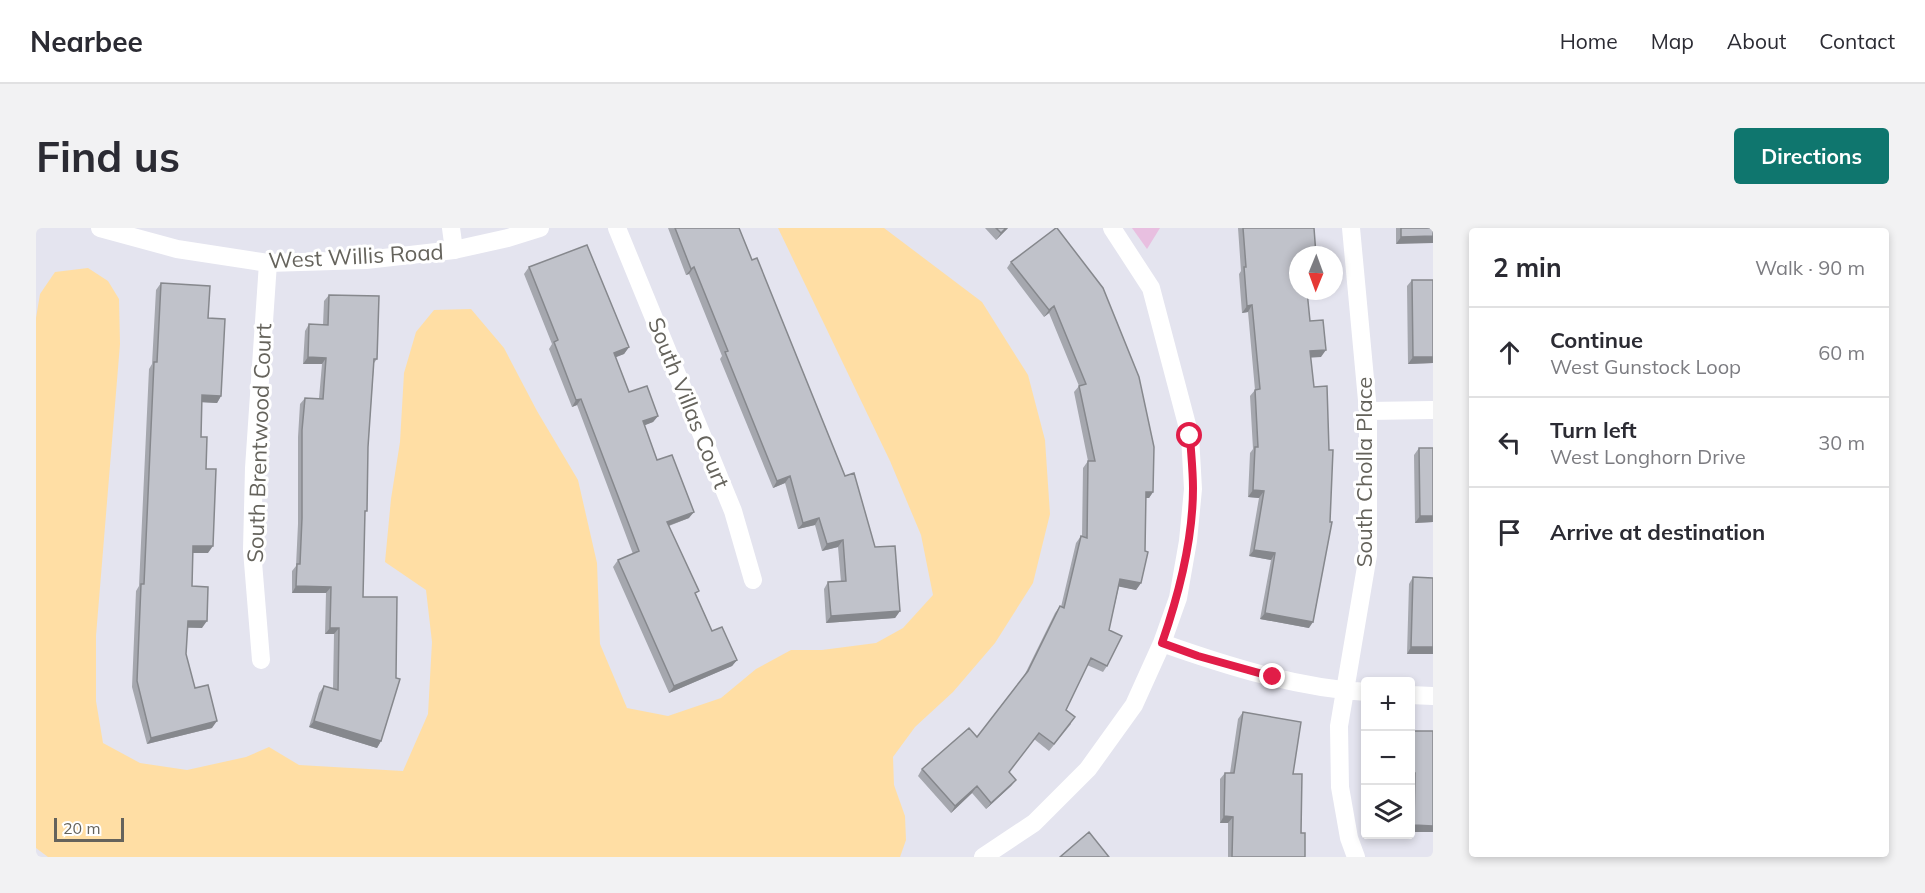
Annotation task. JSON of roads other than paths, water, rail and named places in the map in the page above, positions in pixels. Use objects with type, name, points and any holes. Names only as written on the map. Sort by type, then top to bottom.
[{"type":"street","name":"West Willis Road","points":[[100,228],[177,249],[268,263],[366,260],[454,250],[540,228]]},
{"type":"street","points":[[451,228],[454,250]]},
{"type":"street","name":"South Villas Court","points":[[617,228],[733,511],[753,580]]},
{"type":"street","points":[[983,857],[1034,823],[1088,769],[1134,705],[1162,643],[1178,598],[1188,541],[1193,489],[1190,436],[1151,288],[1112,228]]},
{"type":"street","name":"South Cholla Place","points":[[1351,228],[1368,411],[1368,555],[1339,726],[1340,787],[1349,838],[1356,857]]},
{"type":"street","name":"South Brentwood Court","points":[[261,660],[252,550],[254,468],[268,263]]},
{"type":"street","points":[[1368,411],[1433,410]]},
{"type":"street","points":[[1162,643],[1198,656],[1273,677],[1344,691],[1361,692]]},
{"type":"street","points":[[1415,695],[1433,696]]}]
